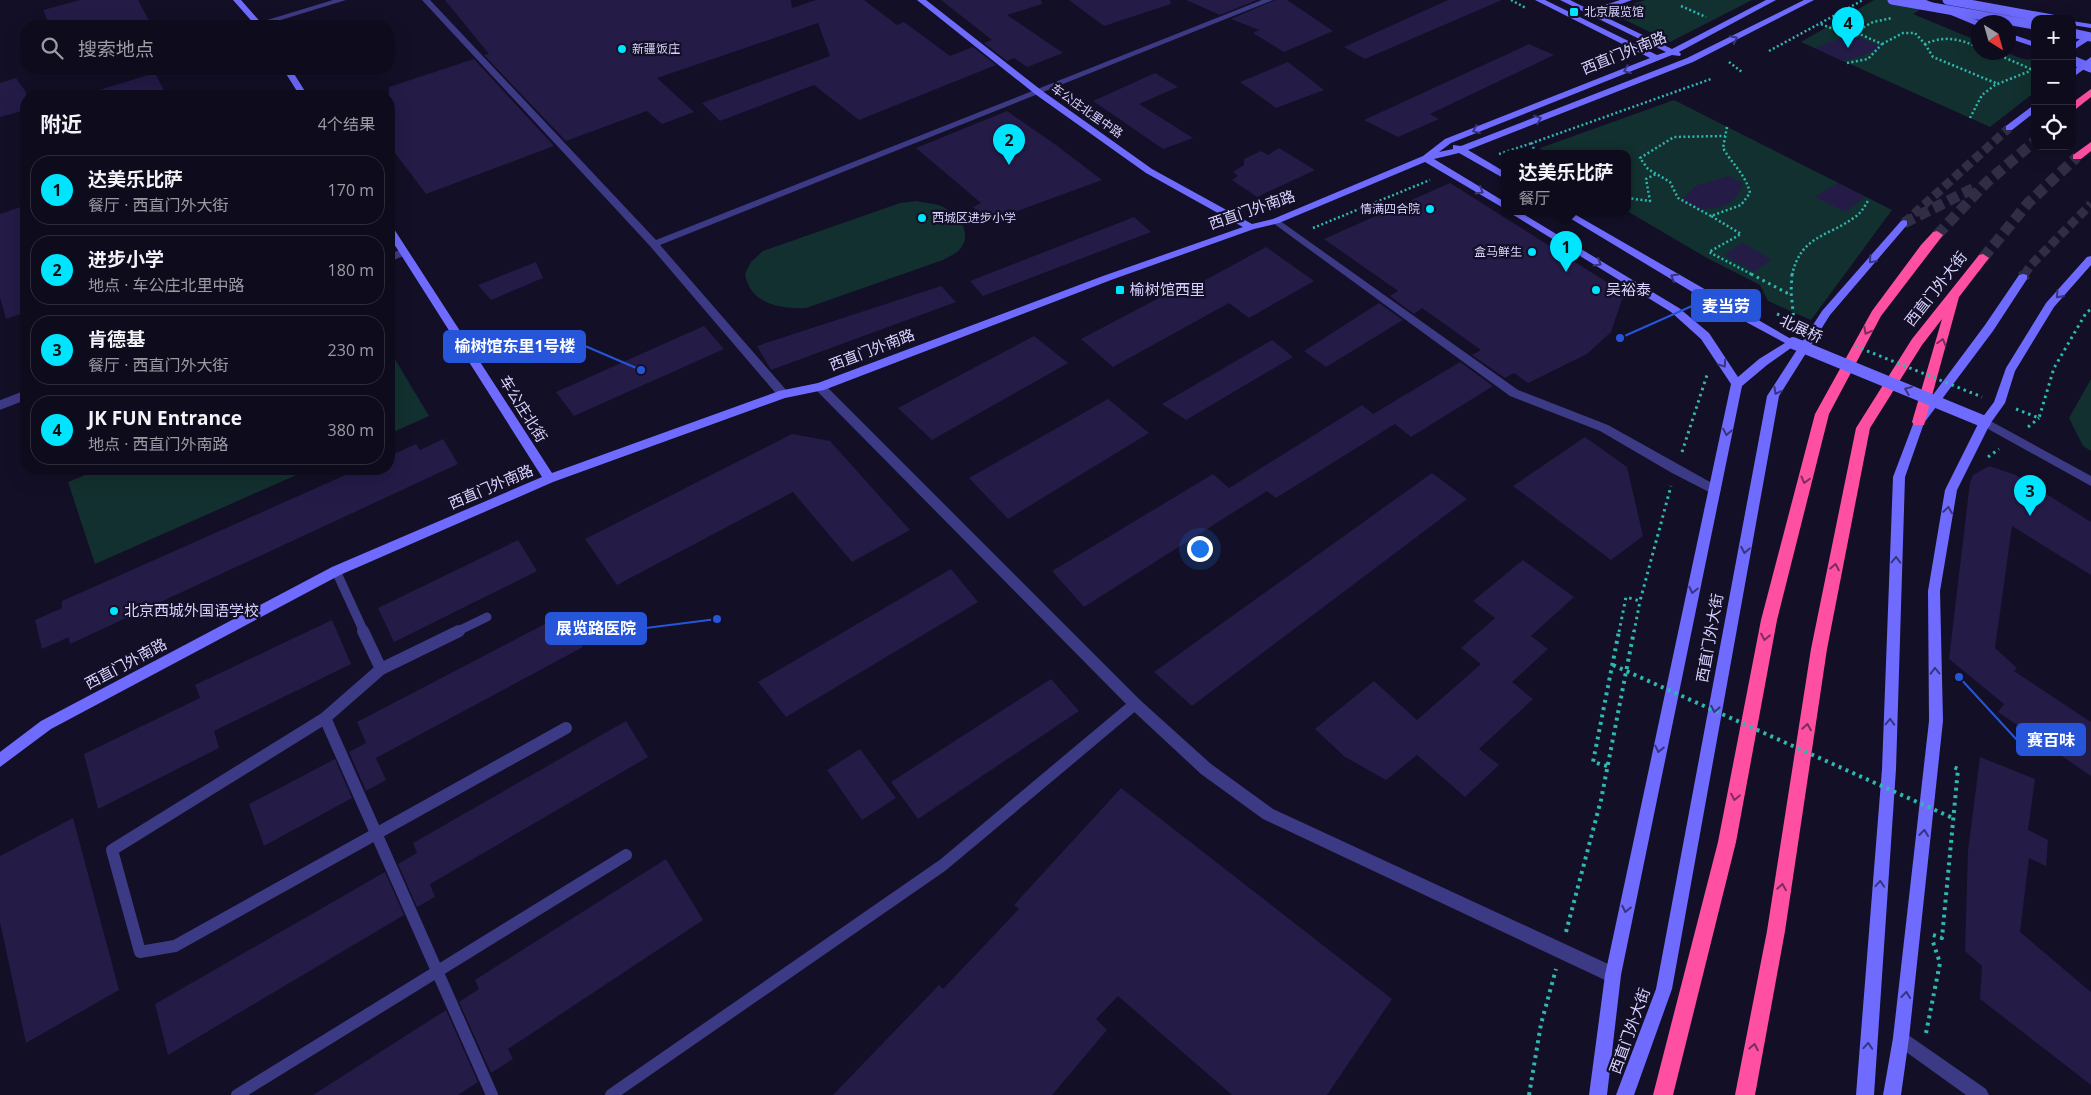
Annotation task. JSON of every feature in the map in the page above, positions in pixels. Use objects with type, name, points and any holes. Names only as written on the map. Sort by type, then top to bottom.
[{"type":"highway","points":[[2076,105],[2091,92]]},
{"type":"highway","points":[[2078,158],[2091,145]]},
{"type":"highway","points":[[1663,1095],[1727,842],[1769,620],[1822,414],[1876,314],[1925,248],[1937,235]]},
{"type":"highway","name":"西直门外大街","points":[[1745,1095],[1776,931],[1819,649],[1863,428],[1917,342],[1983,258]]},
{"type":"highway","points":[[1919,422],[1956,291]]},
{"type":"street","points":[[237,0],[255,20]]},
{"type":"street","points":[[276,20],[342,0]]},
{"type":"street","points":[[426,0],[654,244],[783,394]]},
{"type":"street","name":"车公庄北里中路","points":[[921,0],[1038,92],[1149,171],[1251,227]]},
{"type":"street","points":[[654,244],[1270,0]]},
{"type":"street","points":[[1539,0],[1657,58]]},
{"type":"street","points":[[1564,0],[1690,60]]},
{"type":"street","points":[[1591,12],[1628,0]]},
{"type":"street","name":"西直门外南路","points":[[1426,158],[1448,141],[1672,52],[1772,0]]},
{"type":"street","name":"西直门外南路","points":[[0,762],[46,725],[336,571],[549,479],[783,394],[820,387],[1108,278],[1251,227],[1276,221],[1426,158],[1460,150],[1690,60],[1810,0]]},
{"type":"street","points":[[1892,0],[2031,26]]},
{"type":"street","points":[[1919,0],[1971,20]]},
{"type":"street","points":[[1947,0],[2031,15]]},
{"type":"street","points":[[1959,0],[2031,26]]},
{"type":"street","points":[[2076,24],[2091,26]]},
{"type":"street","points":[[2076,33],[2091,35]]},
{"type":"street","points":[[2076,46],[2091,35]]},
{"type":"street","points":[[2016,38],[2031,44]]},
{"type":"street","points":[[2076,61],[2089,64]]},
{"type":"street","points":[[2076,73],[2089,64]]},
{"type":"street","points":[[291,75],[300,90]]},
{"type":"street","points":[[2009,128],[2031,110]]},
{"type":"street","points":[[1448,141],[1501,174]]},
{"type":"street","points":[[1426,158],[1501,204]]},
{"type":"street","points":[[1519,215],[1675,310],[1705,336],[1737,384],[1764,362],[1793,343]]},
{"type":"street","name":"北展桥","points":[[1570,215],[1713,300],[1793,343],[1986,422]]},
{"type":"street","points":[[1276,221],[1514,393],[1604,428],[1676,470],[1715,490]]},
{"type":"street","name":"西直门外大街","points":[[1625,1095],[1664,989],[1773,396],[1826,313],[1904,223]]},
{"type":"street","name":"车公庄北街","points":[[395,238],[549,479]]},
{"type":"street","points":[[1892,1095],[1901,1038],[1936,721],[1934,591],[1951,490],[1986,422],[1999,403],[2010,371],[2050,305],[2091,258]]},
{"type":"street","points":[[1865,1095],[1888,769],[1899,477],[1919,422],[1989,328],[2023,276]]},
{"type":"street","name":"西直门外大街","points":[[1598,1095],[1613,975],[1737,384]]},
{"type":"street","points":[[820,387],[1135,704],[1206,769],[1268,814],[1613,975]]},
{"type":"street","points":[[1986,422],[2091,482]]},
{"type":"street","points":[[1901,1038],[1980,1095]]},
{"type":"lane","points":[[395,256],[404,252]]},
{"type":"lane","points":[[0,405],[20,397]]},
{"type":"lane","points":[[336,571],[381,669]]},
{"type":"lane","points":[[487,617],[381,669],[325,718],[112,850],[140,952],[175,946],[566,728]]},
{"type":"lane","points":[[611,1095],[943,865],[1135,704]]},
{"type":"lane","points":[[325,718],[492,1095]]},
{"type":"lane","points":[[237,1095],[626,855]]},
{"type":"path","points":[[1769,51],[1863,0]]},
{"type":"path","points":[[1681,6],[1724,25]]},
{"type":"path","points":[[1855,32],[1873,22],[1899,17]]},
{"type":"path","points":[[1821,24],[1838,31],[1855,32],[1882,44]]},
{"type":"path","points":[[1847,63],[1867,61],[1873,57],[1882,44],[1903,34],[1915,33],[1933,57],[1998,84]]},
{"type":"path","points":[[1925,44],[1939,37],[1949,37],[1971,45]]},
{"type":"path","points":[[2011,60],[2031,69]]},
{"type":"path","points":[[1729,62],[1742,72]]},
{"type":"path","points":[[1970,118],[1982,95],[1998,84],[2031,71]]},
{"type":"path","points":[[1534,150],[1532,143],[1711,79]]},
{"type":"path","points":[[1711,216],[1741,205],[1750,193],[1747,179],[1732,164],[1723,148],[1727,127]]},
{"type":"path","points":[[1725,136],[1674,138],[1640,158],[1648,169],[1670,182],[1678,198],[1741,234],[1710,252],[1789,294]]},
{"type":"path","points":[[1631,199],[1650,201],[1646,179],[1656,174]]},
{"type":"path","points":[[1296,235],[1434,178]]},
{"type":"path","points":[[1794,321],[1789,294],[1793,265],[1805,247],[1829,230],[1858,217],[1869,199]]},
{"type":"path","points":[[1984,461],[2039,418],[2054,368],[2086,313],[2091,309]]},
{"type":"path","points":[[1848,343],[2039,418]]},
{"type":"path","points":[[1529,1095],[1541,1024],[1601,800],[1640,601],[1676,470],[1711,364]]},
{"type":"path","points":[[1607,766],[1593,762],[1626,597],[1640,601]]},
{"type":"path","points":[[1613,665],[1955,819]]},
{"type":"path","points":[[1931,934],[1942,938],[1955,819],[1958,769],[1942,763]]},
{"type":"green space","points":[[1645,0],[1752,0],[1670,42],[1609,12]]},
{"type":"green space","points":[[1874,0],[1899,0],[1921,9],[1913,14],[1971,38],[1971,60],[2016,60],[2016,56],[2031,60],[2031,95],[1990,127],[1801,42]]},
{"type":"green space","points":[[1674,100],[1892,210],[1811,320],[1768,301],[1760,285],[1707,258],[1631,213],[1631,150],[1541,150],[1540,148]]},
{"type":"green space","points":[[917,201],[941,206],[959,219],[965,232],[965,239],[957,252],[943,260],[806,308],[777,306],[768,303],[753,292],[748,284],[745,274],[751,262],[763,251],[900,203]]},
{"type":"green space","points":[[395,359],[429,416],[395,431]]},
{"type":"green space","points":[[2091,379],[2091,451],[2083,446],[2069,418]]},
{"type":"green space","points":[[85,475],[296,475],[95,564],[68,482]]},
{"type":"building","points":[[80,0],[138,0],[149,20],[47,20],[43,10]]},
{"type":"building","points":[[445,0],[791,0],[792,8],[816,0],[864,0],[897,25],[904,22],[950,56],[973,47],[996,65],[859,120],[814,85],[720,121],[702,103],[830,56],[818,23],[657,78],[694,112],[662,124],[647,111],[566,141],[484,55],[489,54]]},
{"type":"building","points":[[941,0],[1041,0],[1042,4],[1007,15],[1063,53],[1027,67],[1014,58],[1007,61],[984,43],[992,40]]},
{"type":"building","points":[[1069,0],[1170,0],[1171,4],[1104,26]]},
{"type":"building","points":[[1186,0],[1257,0],[1220,15]]},
{"type":"building","points":[[1275,0],[1287,0],[1333,31],[1284,52],[1253,33],[1259,30],[1231,19]]},
{"type":"building","points":[[1448,0],[1502,0],[1365,59],[1344,47]]},
{"type":"building","points":[[1854,36],[1882,47],[1842,61],[1815,48],[1844,37]]},
{"type":"building","points":[[1529,44],[1554,55],[1430,114],[1439,119],[1398,137],[1364,120]]},
{"type":"building","points":[[474,59],[554,146],[426,194],[395,153],[395,90],[389,90],[389,87]]},
{"type":"building","points":[[1288,62],[1324,90],[1276,108],[1240,82]]},
{"type":"building","points":[[1155,73],[1178,87],[1139,104],[1193,138],[1163,149],[1093,101]]},
{"type":"building","points":[[148,75],[156,75],[164,90],[99,90]]},
{"type":"building","points":[[16,78],[25,90],[20,90],[20,112],[0,117],[0,83]]},
{"type":"building","points":[[1007,111],[1102,180],[987,222],[973,207],[981,203],[916,148]]},
{"type":"building","points":[[1279,148],[1315,170],[1257,197],[1232,180],[1238,176],[1233,172],[1244,165],[1244,159],[1261,151],[1268,155]]},
{"type":"building","points":[[1729,176],[1743,184],[1737,196],[1729,203],[1718,208],[1701,209],[1682,199],[1696,186]]},
{"type":"building","points":[[1450,183],[1624,293],[1611,332],[1587,354],[1528,383],[1514,373],[1505,378],[1472,355],[1481,350],[1422,308],[1414,314],[1390,296],[1398,291],[1324,239]]},
{"type":"building","points":[[1838,183],[1865,197],[1845,212],[1815,197]]},
{"type":"building","points":[[20,207],[20,314],[6,319],[0,297],[0,214]]},
{"type":"building","points":[[1134,217],[1151,232],[983,296],[970,281]]},
{"type":"building","points":[[1742,243],[1771,259],[1754,272],[1724,255]]},
{"type":"building","points":[[1266,247],[1314,281],[1249,318],[1229,303],[1113,367],[1081,339],[1193,280],[1200,283]]},
{"type":"building","points":[[536,262],[543,278],[491,300],[478,285]]},
{"type":"building","points":[[941,286],[956,302],[771,370],[757,346]]},
{"type":"building","points":[[1379,303],[1403,320],[1326,367],[1304,351]]},
{"type":"building","points":[[704,326],[724,349],[574,416],[556,392]]},
{"type":"building","points":[[1034,336],[1068,363],[932,440],[898,408]]},
{"type":"building","points":[[1272,340],[1293,357],[1186,420],[1162,404]]},
{"type":"building","points":[[1460,362],[1493,386],[1411,437],[1395,424],[1276,498],[1267,491],[1084,607],[1052,571],[1213,474],[1229,488],[1362,405],[1373,414]]},
{"type":"building","points":[[1108,399],[1149,433],[1008,519],[969,478]]},
{"type":"building","points":[[792,434],[830,441],[910,530],[852,562],[793,492],[617,585],[585,539]]},
{"type":"building","points":[[1585,437],[1627,467],[1643,536],[1611,560],[1513,486]]},
{"type":"building","points":[[443,439],[458,464],[70,644],[69,637],[42,649],[35,620],[62,608],[62,601],[346,475],[395,475],[395,453],[416,444],[420,450]]},
{"type":"building","points":[[1989,466],[2016,475],[2091,522],[2091,575],[2012,526],[1995,648],[2017,668],[2014,671],[2091,722],[2091,776],[1998,712],[2004,704],[1949,659],[1970,482],[1973,475]]},
{"type":"building","points":[[1432,473],[1467,499],[1192,706],[1154,672]]},
{"type":"building","points":[[518,540],[537,571],[394,642],[378,608]]},
{"type":"building","points":[[1523,560],[1574,597],[1531,636],[1548,649],[1512,682],[1533,699],[1479,749],[1499,765],[1465,797],[1417,755],[1386,780],[1345,757],[1315,729],[1374,681],[1417,720],[1481,664],[1461,648],[1495,618],[1473,601]]},
{"type":"building","points":[[951,569],[978,602],[786,717],[758,682]]},
{"type":"building","points":[[564,614],[583,647],[376,758],[386,780],[366,791],[349,752],[366,743],[357,722]]},
{"type":"building","points":[[332,620],[351,664],[214,731],[219,748],[98,809],[84,754],[200,698],[195,685]]},
{"type":"building","points":[[1051,679],[1079,711],[918,819],[891,782]]},
{"type":"building","points":[[626,721],[648,757],[430,884],[435,897],[417,907],[398,864],[417,853],[413,843]]},
{"type":"building","points":[[860,749],[896,798],[862,820],[827,770]]},
{"type":"building","points":[[1980,757],[2035,779],[2028,830],[2048,840],[2046,866],[2029,858],[2020,932],[2091,992],[2091,1085],[1980,999],[1982,966],[1965,951],[1968,851]]},
{"type":"building","points":[[335,759],[352,798],[264,846],[249,804]]},
{"type":"building","points":[[1121,788],[1392,999],[1327,1095],[1232,1095],[1118,996],[1096,1019],[1107,1030],[1052,1095],[833,1095],[939,985],[943,989],[1019,909],[1014,905]]},
{"type":"building","points":[[73,818],[119,990],[26,1043],[0,922],[0,856]]},
{"type":"building","points":[[666,859],[703,920],[508,1049],[513,1059],[491,1073],[459,1002],[479,989],[475,980]]},
{"type":"building","points":[[385,872],[404,915],[168,1055],[155,1004]]},
{"type":"building","points":[[446,1010],[478,1082],[458,1095],[313,1095]]},
{"type":"tunnel","points":[[1904,223],[2009,128]]},
{"type":"tunnel","points":[[1937,235],[1987,182],[2031,144]]},
{"type":"tunnel","points":[[1983,258],[2029,202],[2077,157]]},
{"type":"tunnel","points":[[1904,223],[1976,187]]},
{"type":"tunnel","points":[[2024,275],[2031,265],[2091,204]]},
{"type":"place","name":"北京展览馆","points":[[1574,12]]},
{"type":"place","name":"JK FUN Entrance","points":[[1848,48]]},
{"type":"place","name":"新疆饭庄","points":[[622,49]]},
{"type":"place","name":"进步小学","points":[[1009,165]]},
{"type":"place","name":"情满四合院","points":[[1430,209]]},
{"type":"place","name":"西城区进步小学","points":[[922,218]]},
{"type":"place","name":"盒马鲜生","points":[[1532,252]]},
{"type":"place","name":"达美乐比萨","points":[[1566,272]]},
{"type":"place","name":"榆树馆西里","points":[[1120,290]]},
{"type":"place","name":"吴裕泰","points":[[1596,290]]},
{"type":"place","name":"麦当劳","points":[[1620,338]]},
{"type":"place","name":"榆树馆东里1号楼","points":[[641,370]]},
{"type":"place","name":"肯德基","points":[[2030,516]]},
{"type":"place","name":"北京西城外国语学校","points":[[114,611]]},
{"type":"place","name":"展览路医院","points":[[717,619]]},
{"type":"place","name":"赛百味","points":[[1959,677]]}]
